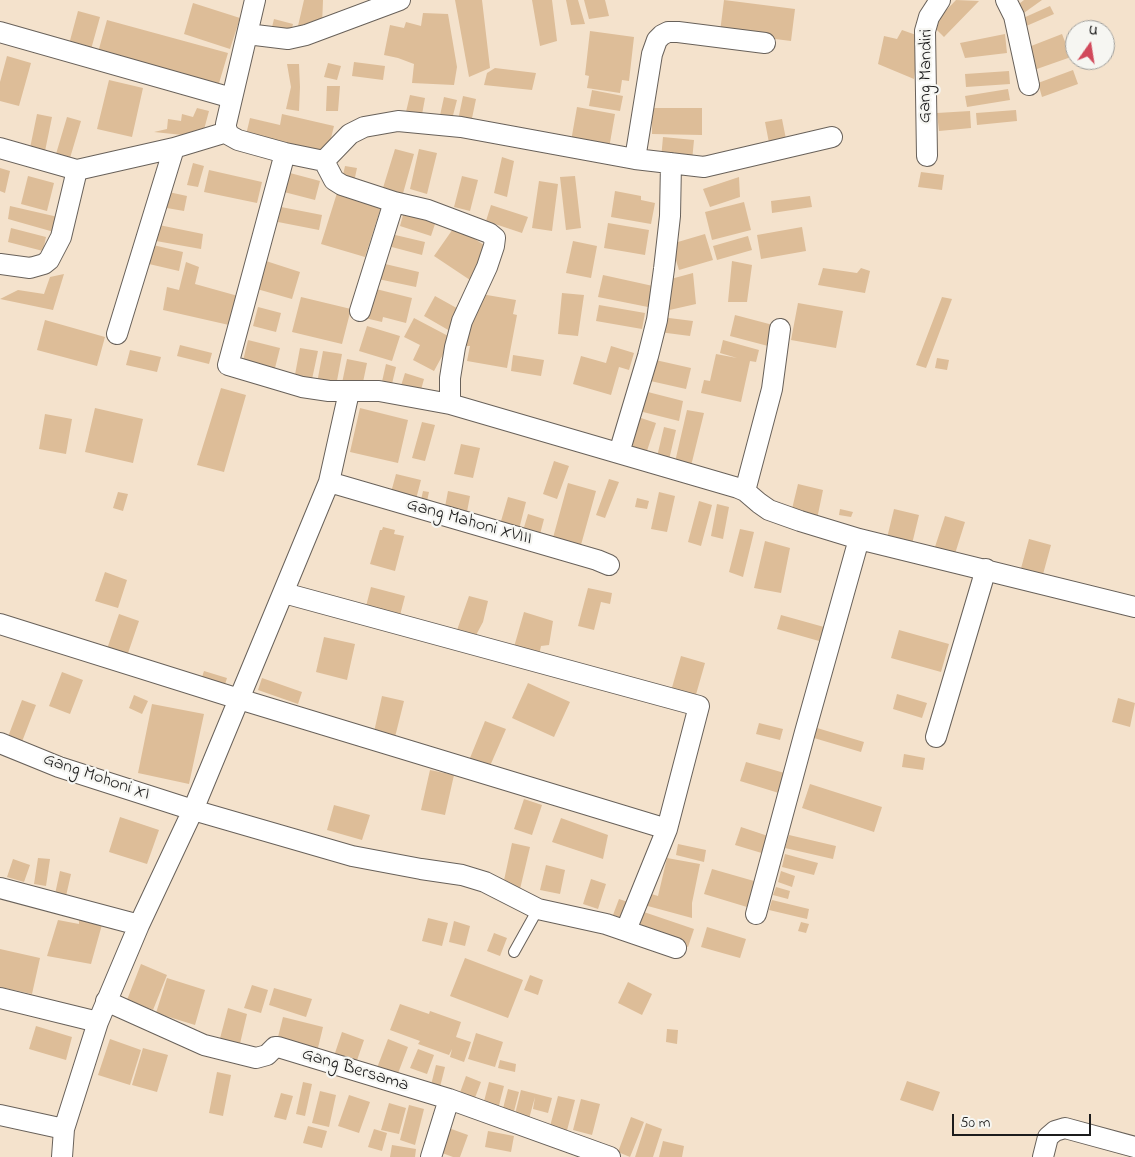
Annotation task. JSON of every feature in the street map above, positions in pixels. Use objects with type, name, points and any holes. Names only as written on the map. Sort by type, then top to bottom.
[{"type":"street","points":[[255,0],[232,98],[226,128],[227,132],[229,136],[238,140],[324,161]]},
{"type":"street","name":"Gang Mandiri","points":[[927,156],[925,31],[929,17],[940,0]]},
{"type":"street","points":[[1006,0],[1014,16],[1030,85]]},
{"type":"street","points":[[247,34],[288,39],[306,35],[394,1]]},
{"type":"street","points":[[0,32],[232,98]]},
{"type":"street","points":[[635,159],[652,54],[657,40],[662,35],[668,32],[678,32],[765,43]]},
{"type":"street","points":[[324,161],[350,134],[364,127],[398,121],[461,127],[635,159],[704,167],[832,137]]},
{"type":"street","points":[[0,148],[77,170],[174,148],[227,132]]},
{"type":"street","points":[[117,334],[174,148]]},
{"type":"street","points":[[286,153],[228,365],[302,387],[329,391],[379,391],[450,404],[727,484],[745,491],[759,503],[783,516],[859,538],[1135,607]]},
{"type":"street","points":[[324,161],[334,180],[342,185],[394,202],[428,210],[495,238],[487,267],[462,321],[450,378],[450,404]]},
{"type":"street","points":[[619,453],[657,320],[670,216],[672,163]]},
{"type":"street","points":[[1,265],[30,268],[39,267],[49,260],[61,237],[77,170]]},
{"type":"street","points":[[360,311],[394,202]]},
{"type":"street","points":[[745,491],[772,389],[780,329]]},
{"type":"street","points":[[62,1157],[64,1129],[98,1022],[139,925],[193,810],[329,482],[349,392]]},
{"type":"street","name":"Gang Mahoni XVIII","points":[[329,482],[597,560],[609,566]]},
{"type":"street","points":[[756,914],[859,538]]},
{"type":"street","points":[[936,737],[986,569]]},
{"type":"street","points":[[284,593],[699,706],[667,829],[626,930]]},
{"type":"street","points":[[0,624],[667,829]]},
{"type":"street","name":"Gang Mohoni XI","points":[[0,743],[59,767],[193,810],[352,856],[421,870],[462,875],[485,882],[538,908],[606,924],[676,948]]},
{"type":"street","points":[[0,888],[139,925]]},
{"type":"street","points":[[0,998],[98,1022]]},
{"type":"street","name":"Gang Bersama","points":[[106,1001],[204,1045],[256,1058],[267,1055],[277,1047],[449,1099],[610,1157]]},
{"type":"street","points":[[431,1157],[449,1099]]},
{"type":"street","points":[[0,1115],[64,1129]]},
{"type":"street","points":[[1043,1157],[1048,1137],[1055,1131],[1065,1128],[1135,1148]]},
{"type":"lane","points":[[514,952],[538,908]]},
{"type":"building","points":[[304,0],[323,0],[322,26],[298,26]]},
{"type":"building","points":[[455,0],[482,0],[490,68],[469,77]]},
{"type":"building","points":[[532,0],[552,0],[557,41],[540,46]]},
{"type":"building","points":[[566,0],[578,0],[585,24],[571,25]]},
{"type":"building","points":[[584,0],[605,0],[609,16],[589,19]]},
{"type":"building","points":[[724,0],[795,9],[791,41],[720,32]]},
{"type":"building","points":[[956,0],[979,1],[944,37],[932,25]]},
{"type":"building","points":[[1024,0],[1042,0],[1021,15],[1015,7]]},
{"type":"building","points":[[193,3],[240,18],[230,49],[184,34]]},
{"type":"building","points":[[1050,6],[1054,14],[1024,27],[1021,19]]},
{"type":"building","points":[[78,11],[100,17],[90,53],[68,48]]},
{"type":"building","points":[[423,13],[448,14],[457,67],[454,85],[412,83],[414,64],[384,55],[390,25],[404,28],[406,22],[421,26]]},
{"type":"building","points":[[274,19],[293,24],[290,36],[271,31]]},
{"type":"building","points":[[107,20],[228,53],[217,90],[97,56]]},
{"type":"building","points":[[902,30],[919,36],[914,79],[878,64],[884,36],[897,39]]},
{"type":"building","points":[[590,31],[634,37],[629,81],[622,80],[620,93],[587,88],[589,76],[585,75]]},
{"type":"building","points":[[1005,34],[1007,53],[965,58],[960,43]]},
{"type":"building","points":[[1062,34],[1065,42],[1065,59],[1034,70],[1026,48]]},
{"type":"building","points":[[7,56],[31,63],[19,106],[0,101],[0,82]]},
{"type":"building","points":[[354,62],[385,66],[383,80],[352,76]]},
{"type":"building","points":[[328,63],[341,66],[337,80],[324,77]]},
{"type":"building","points":[[287,64],[299,64],[299,111],[286,109],[291,87]]},
{"type":"building","points":[[495,68],[536,73],[532,90],[484,85],[487,73]]},
{"type":"building","points":[[1073,70],[1078,84],[1042,97],[1038,83]]},
{"type":"building","points":[[1009,71],[1010,84],[966,87],[965,74]]},
{"type":"building","points":[[109,80],[143,88],[132,137],[97,129]]},
{"type":"building","points":[[327,86],[340,86],[338,111],[326,111]]},
{"type":"building","points":[[1008,89],[1010,100],[967,107],[965,96]]},
{"type":"building","points":[[592,90],[623,96],[620,111],[589,106]]},
{"type":"building","points":[[410,95],[425,98],[421,120],[405,116]]},
{"type":"building","points":[[463,96],[476,99],[471,123],[458,120]]},
{"type":"building","points":[[444,97],[457,100],[451,123],[439,120]]},
{"type":"building","points":[[577,107],[615,114],[608,154],[570,147]]},
{"type":"building","points":[[197,108],[209,111],[202,137],[154,132],[167,129],[168,119],[181,121],[182,114],[193,117]]},
{"type":"building","points":[[652,108],[702,108],[702,135],[652,134]]},
{"type":"building","points":[[1016,110],[1017,121],[977,125],[976,113]]},
{"type":"building","points":[[970,111],[971,128],[939,131],[937,113]]},
{"type":"building","points":[[37,114],[52,117],[44,156],[29,153]]},
{"type":"building","points":[[282,114],[334,126],[326,158],[245,139],[250,118],[280,125]]},
{"type":"building","points":[[67,117],[81,121],[70,158],[56,154]]},
{"type":"building","points":[[782,119],[787,144],[770,148],[765,122]]},
{"type":"building","points":[[663,137],[694,140],[692,161],[661,159]]},
{"type":"building","points":[[395,149],[414,154],[402,197],[382,191]]},
{"type":"building","points":[[419,149],[437,153],[427,194],[410,189]]},
{"type":"building","points":[[502,157],[514,161],[507,197],[494,193]]},
{"type":"building","points":[[193,163],[204,166],[198,187],[187,185]]},
{"type":"building","points":[[345,166],[357,168],[354,182],[342,180]]},
{"type":"building","points":[[0,168],[10,171],[5,193],[0,191]]},
{"type":"building","points":[[209,170],[262,182],[257,203],[204,192]]},
{"type":"building","points":[[921,172],[944,175],[942,190],[918,187]]},
{"type":"building","points":[[290,173],[320,181],[315,200],[284,192]]},
{"type":"building","points":[[28,176],[54,183],[47,211],[21,204]]},
{"type":"building","points":[[462,176],[478,180],[470,211],[454,207]]},
{"type":"building","points":[[575,176],[581,228],[566,230],[560,177]]},
{"type":"building","points":[[739,177],[740,197],[710,207],[703,189]]},
{"type":"building","points":[[539,181],[558,184],[552,231],[532,228]]},
{"type":"building","points":[[164,191],[187,196],[184,211],[161,207]]},
{"type":"building","points":[[615,191],[641,196],[641,200],[655,203],[651,224],[611,217]]},
{"type":"building","points":[[337,193],[381,207],[365,257],[321,244]]},
{"type":"building","points":[[810,196],[812,207],[772,213],[771,201]]},
{"type":"building","points":[[744,202],[751,230],[712,240],[705,212]]},
{"type":"building","points":[[491,205],[528,217],[522,233],[486,221]]},
{"type":"building","points":[[10,206],[58,217],[54,232],[8,219]]},
{"type":"building","points":[[281,207],[322,215],[319,230],[278,222]]},
{"type":"building","points":[[405,208],[437,218],[431,236],[400,226]]},
{"type":"building","points":[[608,223],[649,230],[645,255],[604,248]]},
{"type":"building","points":[[159,225],[203,234],[201,249],[156,241]]},
{"type":"building","points":[[455,226],[490,249],[470,280],[434,256]]},
{"type":"building","points":[[802,227],[806,251],[761,259],[757,235]]},
{"type":"building","points":[[11,228],[46,237],[43,251],[8,242]]},
{"type":"building","points":[[391,234],[425,242],[422,255],[388,246]]},
{"type":"building","points":[[705,234],[713,260],[679,270],[671,244]]},
{"type":"building","points":[[748,236],[752,250],[717,260],[713,246]]},
{"type":"building","points":[[573,241],[597,246],[591,278],[566,273]]},
{"type":"building","points":[[153,245],[183,252],[179,271],[149,264]]},
{"type":"building","points":[[266,261],[300,272],[292,299],[257,289]]},
{"type":"building","points":[[732,261],[752,265],[747,302],[728,302]]},
{"type":"building","points":[[186,262],[199,267],[195,284],[238,296],[229,325],[163,310],[167,287],[179,290]]},
{"type":"building","points":[[381,263],[419,272],[416,287],[378,279]]},
{"type":"building","points":[[823,268],[857,273],[861,268],[870,271],[865,293],[818,285]]},
{"type":"building","points":[[693,273],[696,304],[665,311],[667,280]]},
{"type":"building","points":[[64,274],[53,310],[0,299],[18,290],[44,294],[50,277]]},
{"type":"building","points":[[603,275],[653,286],[648,307],[598,297]]},
{"type":"building","points":[[372,288],[412,298],[406,323],[383,317],[382,322],[365,318]]},
{"type":"building","points":[[562,293],[584,295],[578,336],[558,334]]},
{"type":"building","points":[[481,294],[516,300],[513,314],[517,315],[507,368],[467,361],[470,346],[466,346],[473,307]]},
{"type":"building","points":[[435,296],[462,311],[450,331],[424,316]]},
{"type":"building","points":[[301,297],[351,309],[342,344],[292,332]]},
{"type":"building","points":[[942,297],[952,299],[926,368],[916,365]]},
{"type":"building","points":[[798,303],[843,311],[836,348],[791,340]]},
{"type":"building","points":[[599,305],[645,313],[642,329],[596,321]]},
{"type":"building","points":[[258,307],[281,313],[276,332],[253,326]]},
{"type":"building","points":[[735,315],[773,325],[768,346],[730,336]]},
{"type":"building","points":[[661,317],[693,321],[690,336],[659,332]]},
{"type":"building","points":[[414,318],[452,338],[434,371],[413,360],[420,345],[404,337]]},
{"type":"building","points":[[45,320],[105,337],[97,366],[37,350]]},
{"type":"building","points":[[367,326],[400,336],[392,361],[359,351]]},
{"type":"building","points":[[248,340],[280,348],[274,372],[242,365]]},
{"type":"building","points":[[723,340],[759,350],[756,362],[750,361],[741,402],[701,393],[704,380],[710,381],[716,354],[737,358],[720,353]]},
{"type":"building","points":[[180,345],[212,353],[209,364],[177,356]]},
{"type":"building","points":[[611,346],[634,353],[629,370],[619,367],[611,395],[573,384],[581,356],[606,363]]},
{"type":"building","points":[[300,348],[318,351],[311,384],[294,380]]},
{"type":"building","points":[[130,350],[161,357],[157,372],[126,365]]},
{"type":"building","points":[[323,351],[342,354],[336,386],[317,383]]},
{"type":"building","points":[[513,355],[544,360],[541,376],[511,371]]},
{"type":"building","points":[[937,358],[949,360],[947,370],[935,368]]},
{"type":"building","points":[[347,359],[367,363],[362,387],[342,383]]},
{"type":"building","points":[[651,359],[691,368],[686,389],[646,380]]},
{"type":"building","points":[[386,364],[396,367],[391,388],[381,386]]},
{"type":"building","points":[[405,373],[424,379],[419,397],[399,392]]},
{"type":"building","points":[[221,388],[246,395],[224,472],[197,465]]},
{"type":"building","points":[[644,391],[683,401],[679,421],[639,411]]},
{"type":"building","points":[[95,408],[143,419],[133,463],[85,452]]},
{"type":"building","points":[[360,408],[408,420],[398,463],[350,452]]},
{"type":"building","points":[[687,410],[704,413],[691,466],[675,462]]},
{"type":"building","points":[[45,414],[72,419],[66,454],[39,449]]},
{"type":"building","points":[[638,417],[656,423],[646,454],[628,448]]},
{"type":"building","points":[[422,422],[435,425],[425,461],[412,458]]},
{"type":"building","points":[[664,427],[676,430],[668,464],[656,461]]},
{"type":"building","points":[[461,444],[480,448],[473,478],[454,474]]},
{"type":"building","points":[[554,461],[569,466],[557,499],[543,494]]},
{"type":"building","points":[[396,474],[421,480],[415,503],[390,496]]},
{"type":"building","points":[[609,479],[619,482],[605,518],[596,515]]},
{"type":"building","points":[[568,483],[596,491],[579,552],[551,545]]},
{"type":"building","points":[[798,484],[823,490],[817,519],[791,513]]},
{"type":"building","points":[[423,491],[429,492],[427,501],[421,500]]},
{"type":"building","points":[[448,491],[470,496],[466,517],[444,512]]},
{"type":"building","points":[[118,492],[128,494],[123,511],[113,508]]},
{"type":"building","points":[[659,492],[675,496],[667,532],[651,529]]},
{"type":"building","points":[[508,497],[526,502],[518,533],[499,528]]},
{"type":"building","points":[[637,498],[649,501],[647,509],[635,507]]},
{"type":"building","points":[[699,501],[712,505],[701,546],[688,542]]},
{"type":"building","points":[[717,504],[729,507],[723,539],[711,536]]},
{"type":"building","points":[[840,509],[853,512],[851,517],[839,515]]},
{"type":"building","points":[[894,509],[919,515],[912,544],[887,538]]},
{"type":"building","points":[[528,514],[544,519],[539,538],[522,534]]},
{"type":"building","points":[[945,516],[965,522],[954,557],[934,550]]},
{"type":"building","points":[[383,527],[395,530],[394,534],[404,536],[395,571],[370,564],[380,530]]},
{"type":"building","points":[[740,529],[754,532],[743,577],[729,572]]},
{"type":"building","points":[[1029,539],[1051,545],[1042,578],[1020,572]]},
{"type":"building","points":[[765,541],[790,548],[781,593],[754,588]]},
{"type":"building","points":[[105,572],[127,580],[118,608],[95,601]]},
{"type":"building","points":[[371,587],[405,596],[398,623],[364,614]]},
{"type":"building","points":[[588,588],[612,593],[610,604],[601,602],[594,630],[578,626]]},
{"type":"building","points":[[469,596],[488,601],[483,622],[475,637],[456,633]]},
{"type":"building","points":[[524,612],[553,621],[549,645],[541,646],[539,655],[512,654]]},
{"type":"building","points":[[119,614],[139,621],[127,656],[107,649]]},
{"type":"building","points":[[781,615],[824,627],[819,641],[777,629]]},
{"type":"building","points":[[899,630],[949,644],[941,672],[891,658]]},
{"type":"building","points":[[324,637],[355,644],[347,680],[316,672]]},
{"type":"building","points":[[681,656],[705,663],[695,698],[671,691]]},
{"type":"building","points":[[204,671],[227,678],[223,691],[200,683]]},
{"type":"building","points":[[62,672],[83,680],[70,714],[49,706]]},
{"type":"building","points":[[262,678],[302,692],[298,704],[258,690]]},
{"type":"building","points":[[528,683],[570,702],[554,737],[512,718]]},
{"type":"building","points":[[897,694],[927,703],[922,718],[893,709]]},
{"type":"building","points":[[134,695],[148,701],[142,714],[129,708]]},
{"type":"building","points":[[382,696],[404,701],[395,737],[374,732]]},
{"type":"building","points":[[1118,698],[1135,703],[1130,727],[1112,722]]},
{"type":"building","points":[[22,700],[36,705],[20,747],[6,742]]},
{"type":"building","points":[[152,704],[204,714],[189,784],[138,773]]},
{"type":"building","points":[[485,721],[506,729],[490,766],[470,758]]},
{"type":"building","points":[[759,723],[783,729],[780,740],[756,734]]},
{"type":"building","points":[[817,728],[864,742],[861,752],[814,738]]},
{"type":"building","points":[[904,754],[925,758],[923,770],[902,767]]},
{"type":"building","points":[[746,762],[788,774],[782,794],[740,781]]},
{"type":"building","points":[[430,770],[454,775],[445,815],[421,810]]},
{"type":"building","points":[[810,784],[882,807],[874,832],[802,808]]},
{"type":"building","points":[[524,799],[542,805],[532,835],[514,829]]},
{"type":"building","points":[[334,805],[370,815],[362,840],[327,830]]},
{"type":"building","points":[[120,817],[159,830],[147,864],[109,852]]},
{"type":"building","points":[[561,818],[608,835],[603,859],[552,842]]},
{"type":"building","points":[[741,827],[771,837],[765,854],[735,845]]},
{"type":"building","points":[[789,835],[836,846],[833,859],[785,848]]},
{"type":"building","points":[[512,843],[530,847],[520,889],[503,885]]},
{"type":"building","points":[[678,844],[706,850],[704,862],[676,855]]},
{"type":"building","points":[[785,854],[818,863],[814,875],[782,867]]},
{"type":"building","points":[[38,858],[50,859],[46,886],[34,884]]},
{"type":"building","points":[[667,858],[700,864],[692,903],[692,918],[644,905],[648,893],[658,896]]},
{"type":"building","points":[[13,859],[30,865],[24,882],[7,877]]},
{"type":"building","points":[[546,865],[565,870],[560,894],[540,890]]},
{"type":"building","points":[[712,869],[754,881],[747,907],[704,894]]},
{"type":"building","points":[[60,871],[71,874],[66,896],[55,894]]},
{"type":"building","points":[[781,871],[795,876],[792,887],[778,882]]},
{"type":"building","points":[[591,879],[606,884],[598,909],[583,904]]},
{"type":"building","points":[[776,887],[790,891],[788,899],[773,895]]},
{"type":"building","points":[[619,899],[628,902],[622,918],[613,915]]},
{"type":"building","points":[[772,900],[809,909],[807,919],[769,910]]},
{"type":"building","points":[[638,910],[694,929],[688,947],[632,928]]},
{"type":"building","points":[[79,916],[103,921],[91,964],[47,956],[58,920],[79,924]]},
{"type":"building","points":[[428,918],[448,923],[442,946],[422,941]]},
{"type":"building","points":[[454,921],[470,926],[465,946],[449,942]]},
{"type":"building","points":[[801,922],[809,924],[806,933],[798,931]]},
{"type":"building","points":[[707,927],[746,939],[740,958],[701,947]]},
{"type":"building","points":[[494,933],[507,938],[500,956],[487,951]]},
{"type":"building","points":[[0,949],[40,958],[32,994],[0,987]]},
{"type":"building","points":[[465,958],[523,980],[508,1018],[450,996]]},
{"type":"building","points":[[141,964],[167,975],[153,1010],[127,1000]]},
{"type":"building","points":[[530,975],[543,980],[538,995],[524,990]]},
{"type":"building","points":[[167,978],[205,990],[195,1025],[156,1013]]},
{"type":"building","points":[[628,982],[652,994],[642,1015],[618,1003]]},
{"type":"building","points":[[252,985],[268,990],[261,1013],[244,1008]]},
{"type":"building","points":[[274,988],[312,999],[306,1017],[269,1005]]},
{"type":"building","points":[[400,1004],[429,1014],[430,1011],[461,1022],[456,1037],[471,1042],[464,1062],[450,1057],[452,1049],[449,1055],[418,1044],[420,1041],[390,1030]]},
{"type":"building","points":[[228,1008],[247,1014],[238,1052],[218,1046]]},
{"type":"building","points":[[283,1017],[323,1027],[316,1056],[276,1045]]},
{"type":"building","points":[[36,1026],[72,1037],[66,1060],[29,1049]]},
{"type":"building","points":[[667,1029],[678,1030],[677,1044],[666,1042]]},
{"type":"building","points":[[342,1032],[364,1040],[354,1069],[332,1062]]},
{"type":"building","points":[[476,1033],[503,1042],[495,1067],[468,1059]]},
{"type":"building","points":[[110,1039],[141,1050],[130,1085],[98,1075]]},
{"type":"building","points":[[388,1039],[408,1047],[397,1076],[377,1068]]},
{"type":"building","points":[[143,1048],[168,1055],[157,1092],[132,1085]]},
{"type":"building","points":[[418,1049],[434,1055],[427,1074],[410,1068]]},
{"type":"building","points":[[500,1060],[516,1064],[515,1072],[498,1068]]},
{"type":"building","points":[[436,1065],[445,1067],[440,1087],[431,1085]]},
{"type":"building","points":[[217,1072],[231,1075],[223,1116],[209,1113]]},
{"type":"building","points":[[466,1076],[481,1082],[473,1103],[458,1098]]},
{"type":"building","points":[[907,1081],[940,1092],[933,1111],[900,1100]]},
{"type":"building","points":[[303,1082],[312,1084],[305,1116],[296,1114]]},
{"type":"building","points":[[489,1082],[504,1086],[497,1113],[482,1109]]},
{"type":"building","points":[[508,1089],[519,1092],[512,1119],[501,1116]]},
{"type":"building","points":[[521,1090],[552,1098],[548,1113],[533,1109],[535,1097],[527,1126],[513,1122]]},
{"type":"building","points":[[320,1091],[336,1095],[329,1127],[312,1123]]},
{"type":"building","points":[[281,1093],[293,1096],[286,1120],[274,1117]]},
{"type":"building","points":[[349,1095],[370,1102],[359,1133],[338,1126]]},
{"type":"building","points":[[558,1096],[575,1100],[565,1138],[548,1134]]},
{"type":"building","points":[[581,1099],[600,1104],[592,1135],[573,1130]]},
{"type":"building","points":[[389,1103],[406,1108],[399,1134],[381,1130]]},
{"type":"building","points":[[409,1105],[424,1109],[415,1145],[400,1140]]},
{"type":"building","points":[[631,1117],[644,1122],[630,1157],[618,1152]]},
{"type":"building","points":[[646,1123],[662,1129],[653,1157],[635,1157]]},
{"type":"building","points":[[308,1126],[327,1131],[322,1148],[303,1143]]},
{"type":"building","points":[[443,1126],[468,1135],[460,1157],[453,1157],[434,1150]]},
{"type":"building","points":[[374,1129],[387,1133],[382,1151],[368,1147]]},
{"type":"building","points":[[488,1131],[514,1136],[511,1152],[485,1147]]},
{"type":"building","points":[[663,1141],[684,1146],[682,1157],[659,1157]]},
{"type":"building","points":[[392,1145],[416,1149],[415,1157],[390,1157]]}]
